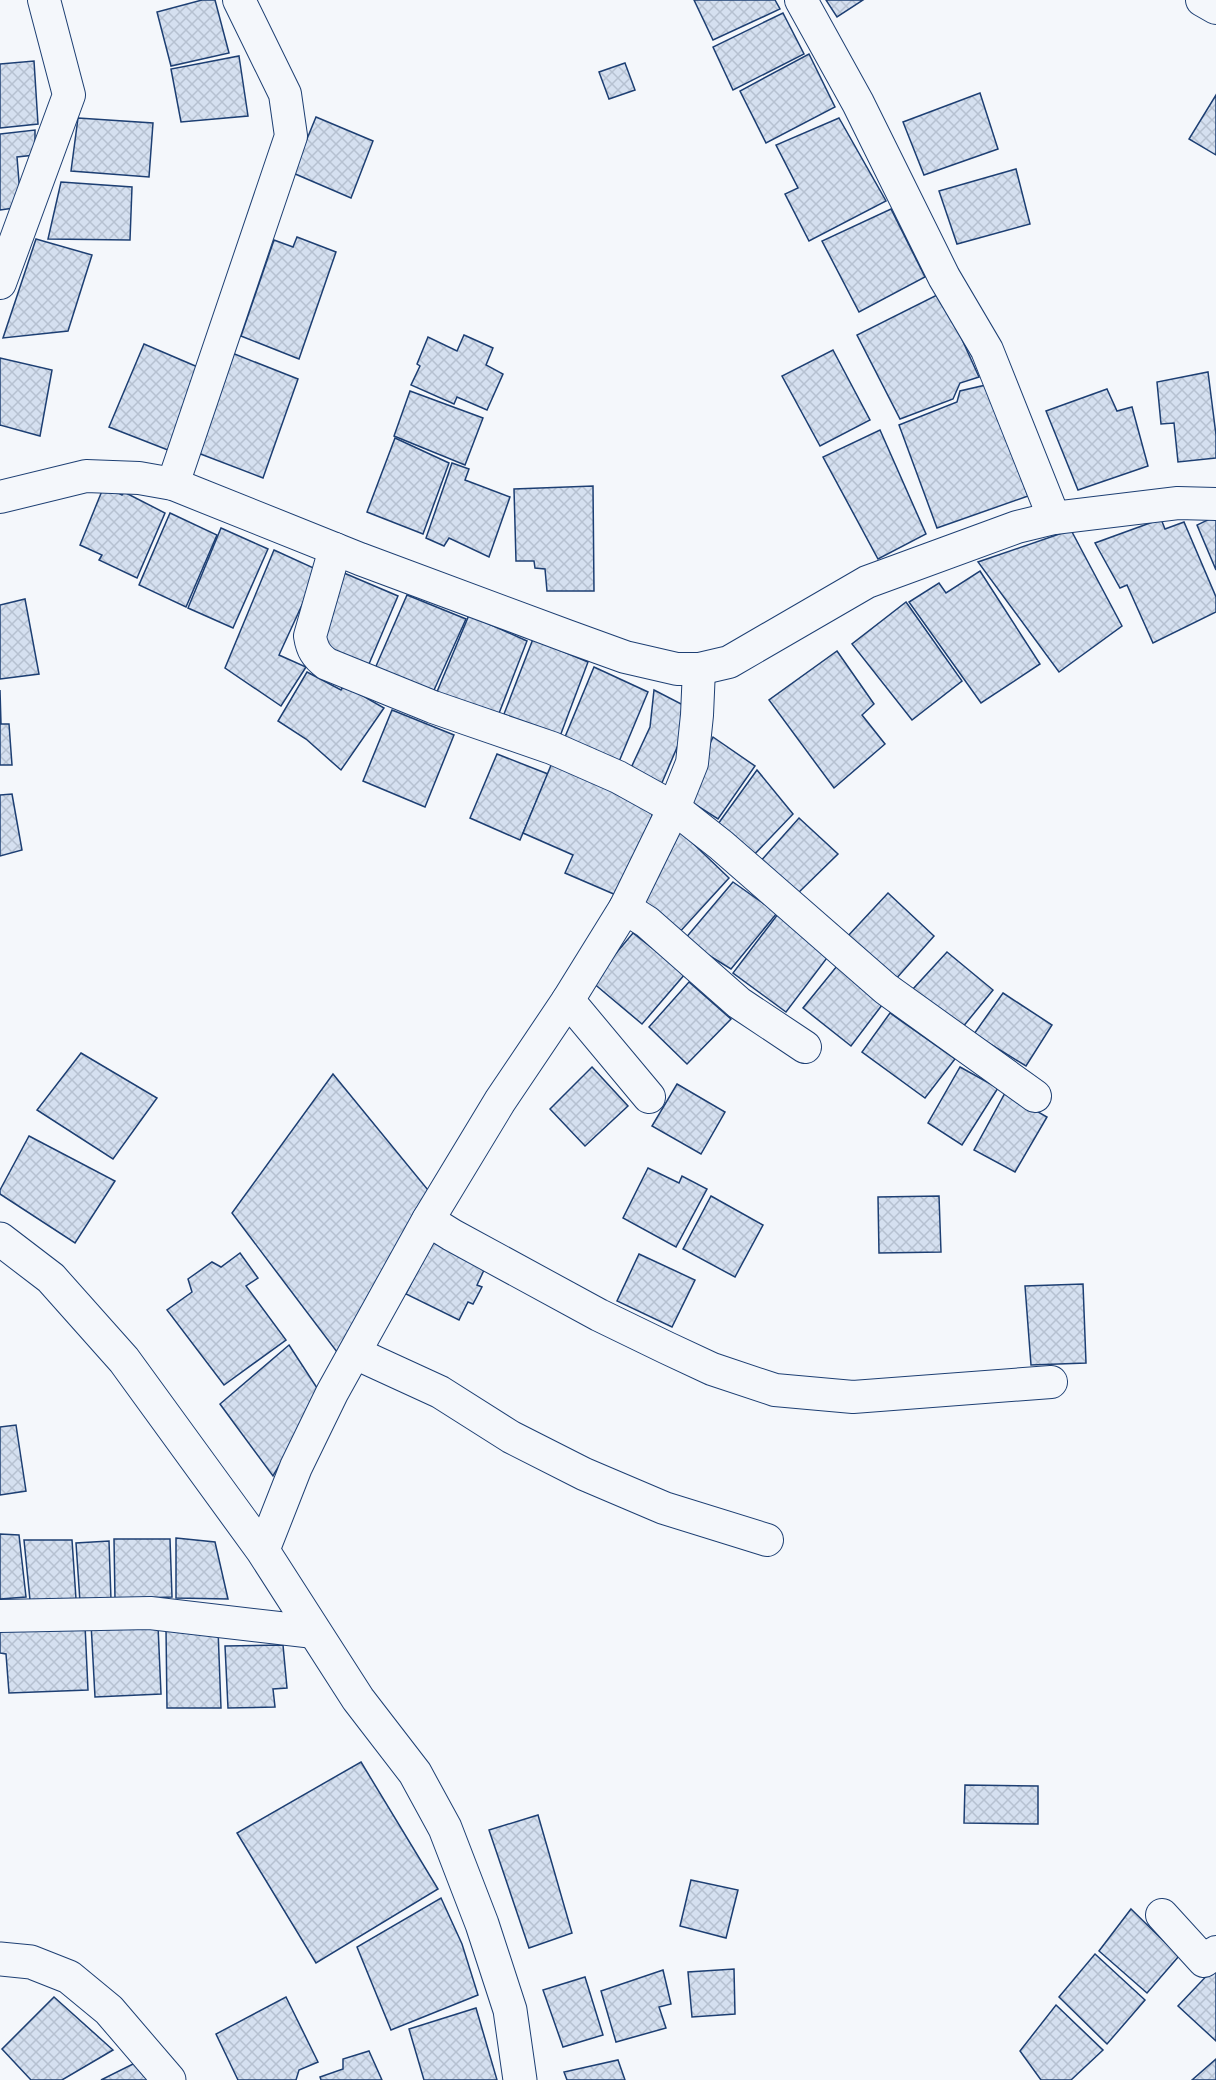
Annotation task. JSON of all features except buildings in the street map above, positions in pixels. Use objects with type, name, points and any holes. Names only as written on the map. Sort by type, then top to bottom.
[{"type":"street","points":[[0,283],[69,95],[44,0]]},
{"type":"street","points":[[173,484],[291,136],[285,94],[239,0]]},
{"type":"street","points":[[801,0],[858,104],[944,277],[987,350],[1054,518]]},
{"type":"street","points":[[1202,0],[1216,8]]},
{"type":"street","points":[[0,497],[87,476],[139,478],[173,484],[335,549],[625,657],[677,669],[699,669],[729,662],[867,582],[1017,527],[1054,518],[1178,503],[1216,504]]},
{"type":"street","points":[[335,549],[310,636],[312,648],[318,657],[327,664],[433,707],[552,748],[618,777],[674,808],[721,845],[886,989],[1035,1096]]},
{"type":"street","points":[[263,1551],[296,1467],[332,1393],[428,1220],[500,1101],[568,1000],[625,908],[674,808],[692,763],[699,669]]},
{"type":"street","points":[[625,908],[647,921],[739,1003],[805,1047]]},
{"type":"street","points":[[568,1000],[650,1097]]},
{"type":"street","points":[[428,1220],[609,1320],[712,1369],[775,1390],[853,1397],[1051,1382]]},
{"type":"street","points":[[0,1239],[51,1278],[124,1360],[263,1551],[358,1699],[415,1773],[445,1828],[482,1924],[510,2010],[520,2080]]},
{"type":"street","points":[[355,1353],[440,1392],[511,1437],[584,1473],[664,1508],[767,1540]]},
{"type":"street","points":[[0,1616],[150,1613],[314,1632]]},
{"type":"street","points":[[1162,1915],[1204,1961],[1216,1952]]},
{"type":"street","points":[[0,1959],[31,1962],[69,1977],[109,2010],[169,2080]]}]
